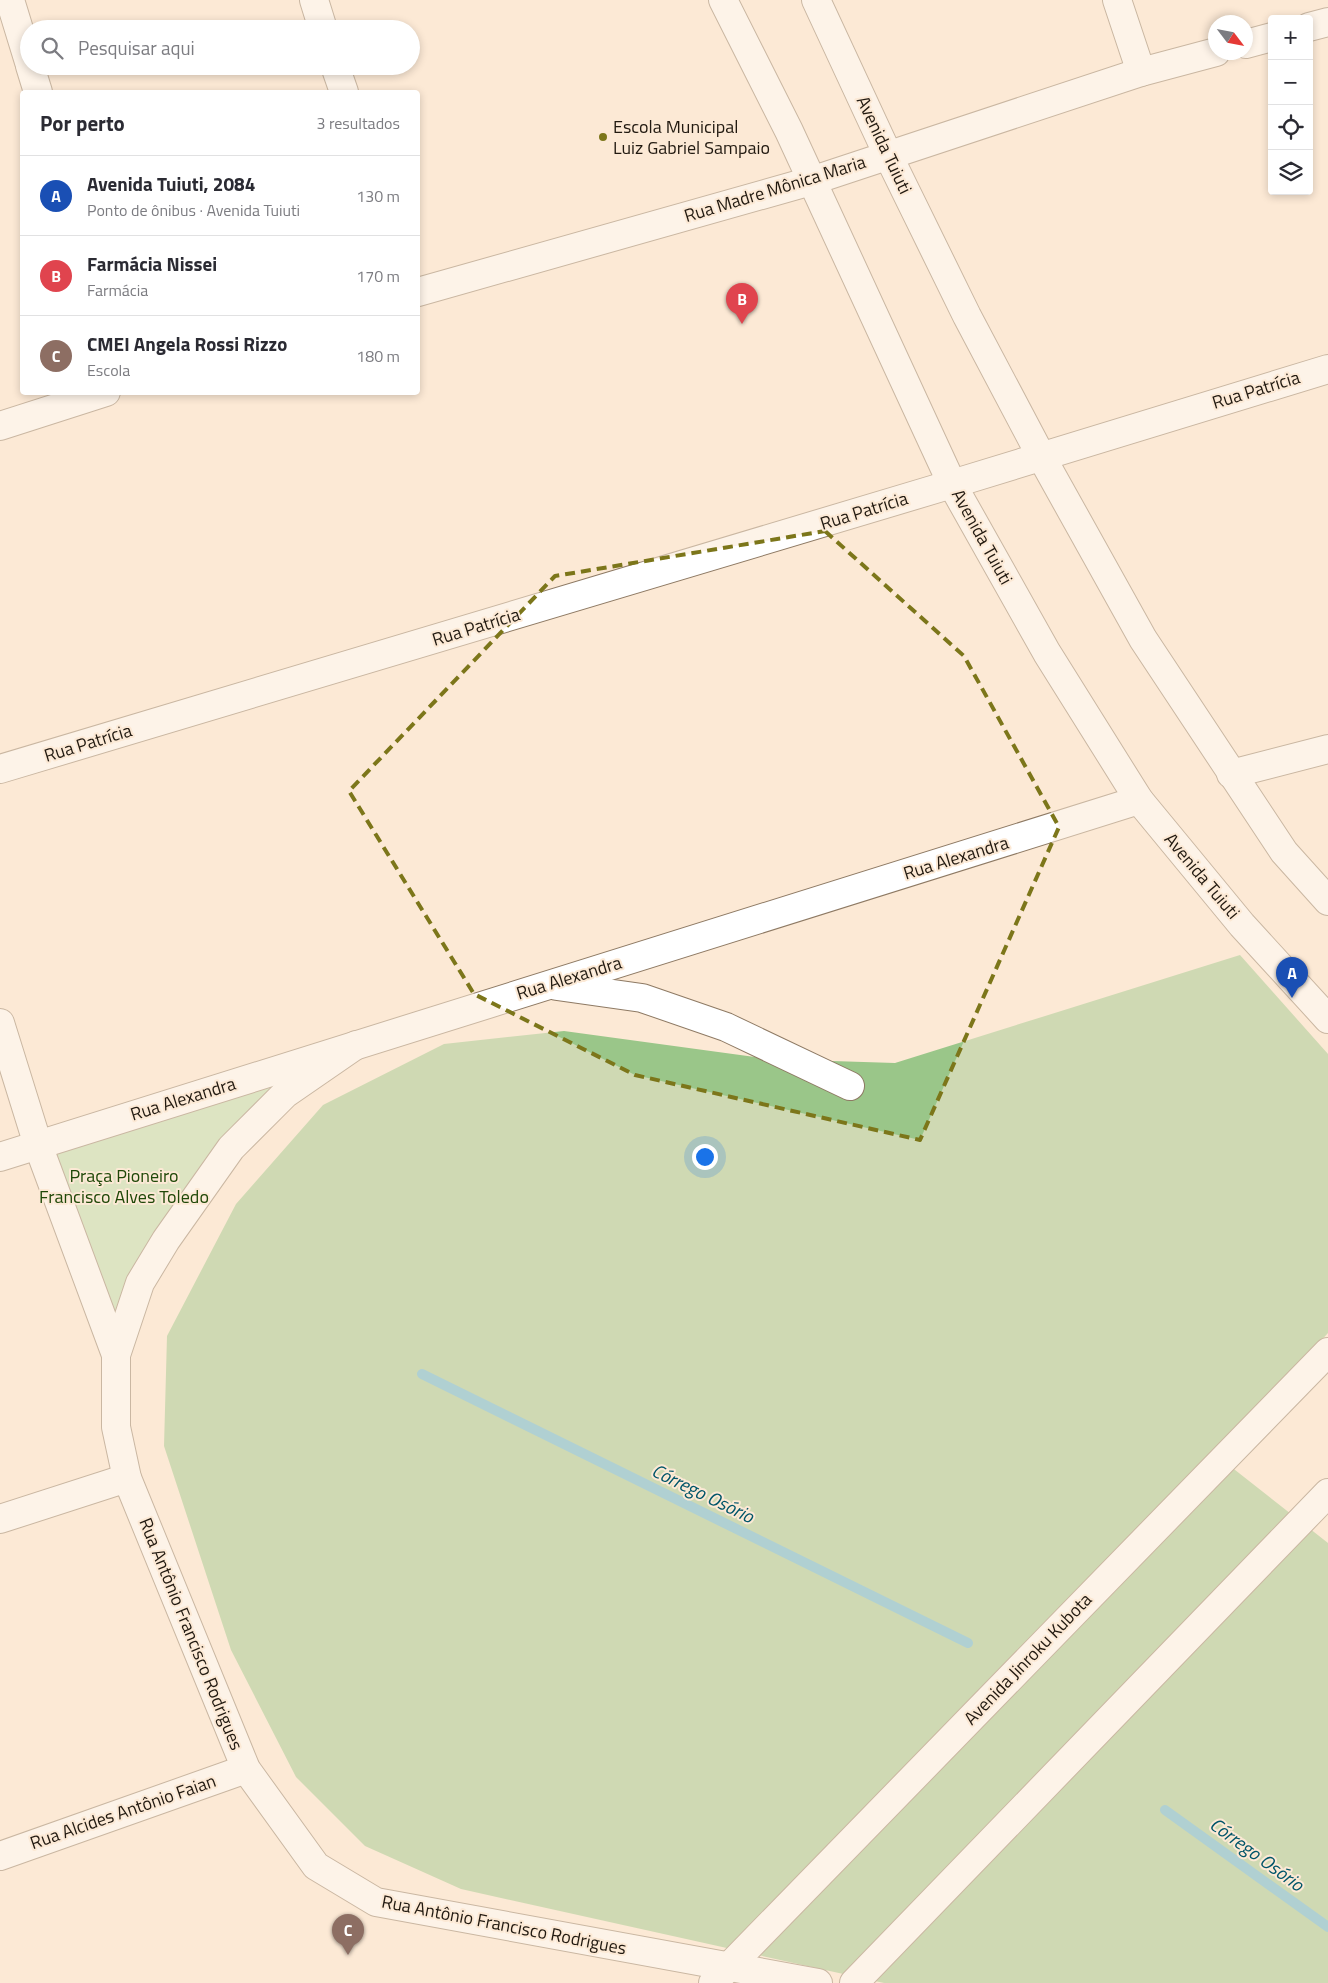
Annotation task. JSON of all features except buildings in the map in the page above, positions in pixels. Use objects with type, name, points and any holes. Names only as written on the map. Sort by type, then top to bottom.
[{"type":"street","points":[[10,0],[20,33]]},
{"type":"street","points":[[314,0],[320,20]]},
{"type":"street","name":"Avenida Tuiuti","points":[[723,0],[789,131],[952,484],[1047,653],[1139,800],[1242,925],[1328,1020]]},
{"type":"street","name":"Avenida Tuiuti","points":[[816,0],[888,155],[967,316],[1041,456],[1143,639],[1284,852],[1328,901]]},
{"type":"street","points":[[1117,0],[1141,72]]},
{"type":"street","points":[[1313,26],[1328,22]]},
{"type":"street","points":[[1253,42],[1268,38]]},
{"type":"street","name":"Rua Madre Mônica Maria","points":[[420,291],[811,181],[1141,72],[1208,54]]},
{"type":"street","points":[[33,75],[37,90]]},
{"type":"street","points":[[338,75],[343,90]]},
{"type":"street","name":"Rua Patrícia","points":[[0,769],[952,484],[1328,369]]},
{"type":"street","points":[[0,426],[97,395]]},
{"type":"street","points":[[1232,774],[1328,749]]},
{"type":"street","name":"Rua Alexandra","points":[[0,1157],[1139,800]]},
{"type":"street","points":[[548,985],[642,998],[726,1027],[850,1086]]},
{"type":"street","points":[[0,1023],[38,1145],[116,1355]]},
{"type":"street","name":"Rua Antônio Francisco Rodrigues","points":[[356,1045],[285,1094],[231,1148],[166,1240],[140,1283],[116,1355],[116,1427],[127,1478],[246,1769],[316,1866],[376,1902],[721,1975]]},
{"type":"street","name":"Avenida Jinroku Kubota","points":[[721,1975],[1328,1352]]},
{"type":"street","points":[[0,1519],[127,1478]]},
{"type":"street","points":[[854,1983],[1328,1493]]},
{"type":"street","name":"Rua Alcides Antônio Faian","points":[[0,1856],[246,1769]]},
{"type":"street","points":[[721,1975],[818,1983]]},
{"type":"highlighted area","points":[[825,531],[964,656],[1059,827],[920,1140],[635,1075],[474,994],[349,791],[555,576]]},
{"type":"green space","points":[[1240,955],[1328,1054],[1328,1333],[1216,1455],[1328,1543],[1328,1983],[884,1983],[461,1889],[365,1846],[296,1777],[231,1650],[164,1446],[167,1336],[236,1204],[323,1105],[444,1044],[564,1031],[769,1059],[895,1063]]},
{"type":"green space","name":"Praça Pioneiro Francisco Alves Toledo","points":[[356,1045],[285,1094],[166,1240],[116,1355],[38,1145]]},
{"type":"waterway","name":"Córrego Osório","points":[[422,1374],[968,1643]]},
{"type":"waterway","name":"Córrego Osório","points":[[1165,1810],[1328,1927]]},
{"type":"place","name":"Escola Municipal Luiz Gabriel Sampaio","points":[[603,137]]},
{"type":"place","name":"Farmácia Nissei","points":[[742,324]]},
{"type":"place","name":"Avenida Tuiuti, 2084","points":[[1292,998]]},
{"type":"place","name":"CMEI Angela Rossi Rizzo","points":[[348,1955]]}]
